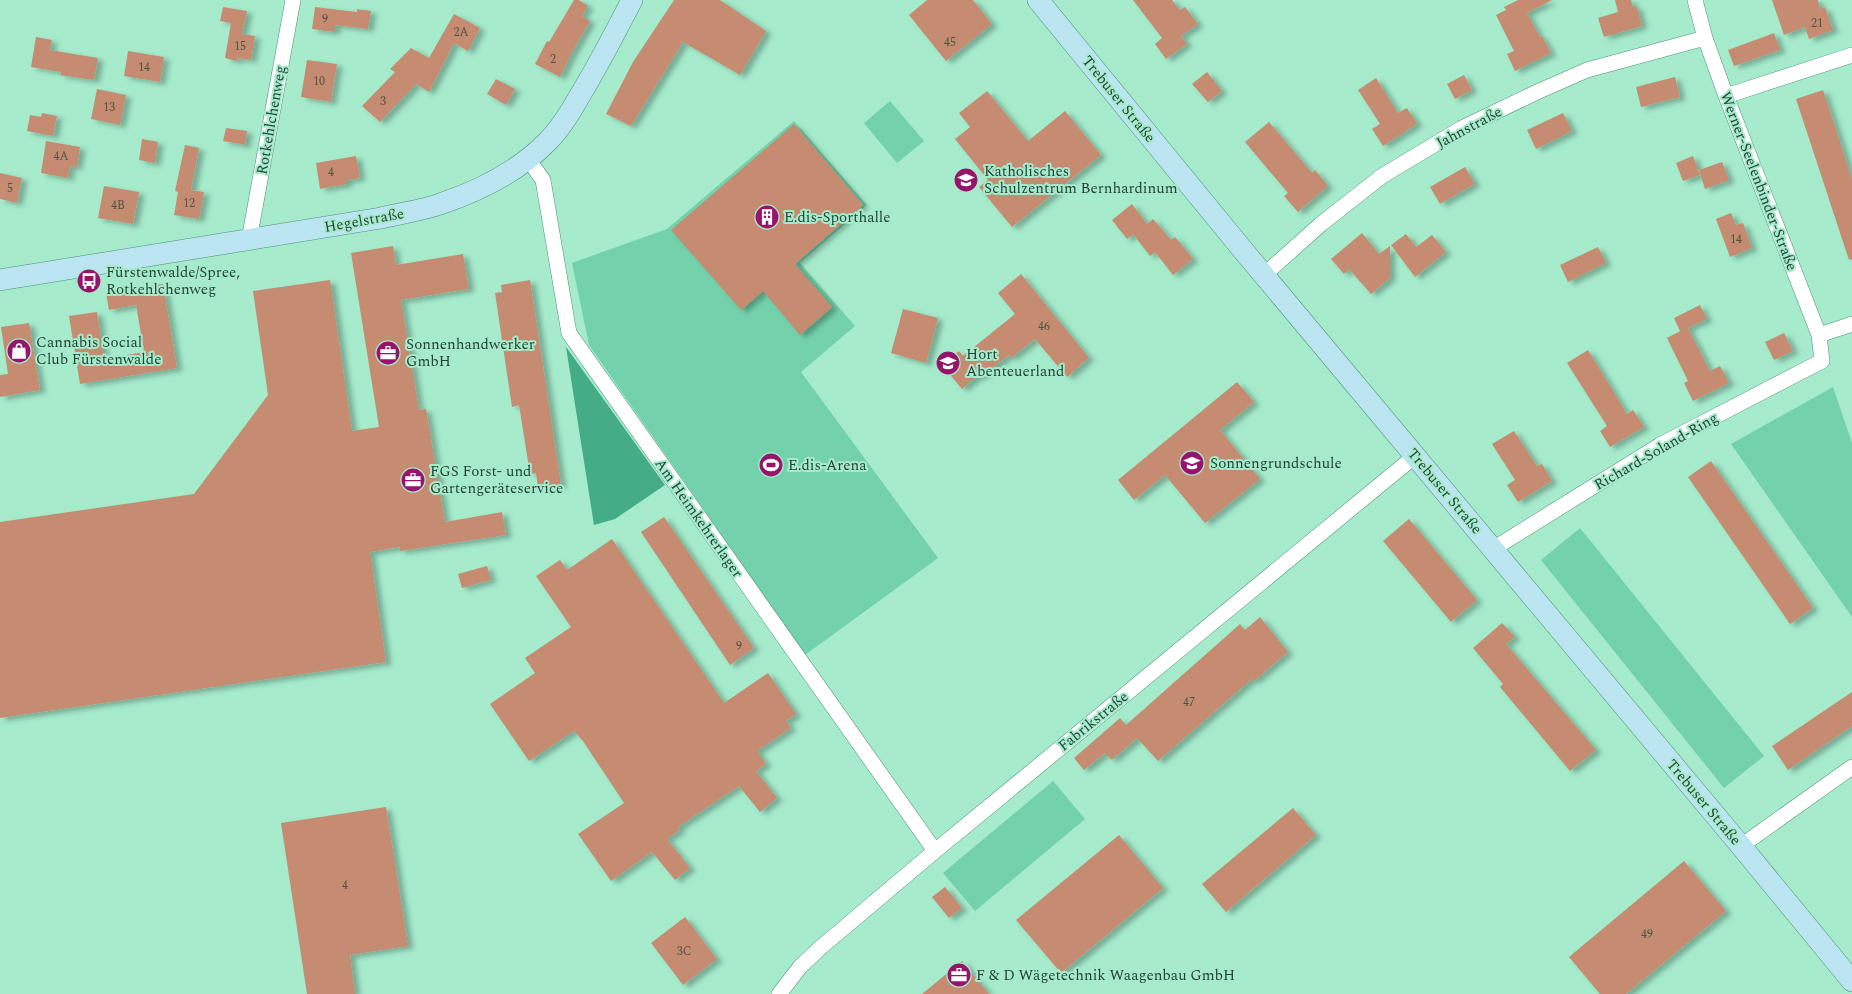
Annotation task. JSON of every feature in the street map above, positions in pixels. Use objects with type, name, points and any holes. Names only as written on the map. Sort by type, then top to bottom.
[{"type":"street","name":"Rotkehlchenweg","points":[[249,240],[293,0]]},
{"type":"street","name":"Hegelstraße","points":[[0,280],[380,218],[438,205],[468,194],[510,172],[528,159],[563,124],[597,67],[632,0]]},
{"type":"street","name":"Werner-Seelenbinder-Straße","points":[[1695,0],[1705,38],[1726,96],[1820,335],[1822,361]]},
{"type":"street","name":"Trebuser Straße","points":[[1041,1],[1264,275],[1741,846],[1852,982]]},
{"type":"street","name":"Jahnstraße","points":[[1264,275],[1321,224],[1382,176],[1462,128],[1587,70],[1705,38]]},
{"type":"street","points":[[1726,96],[1852,56]]},
{"type":"street","name":"Am Heimkehrerlager","points":[[528,159],[543,180],[568,333],[935,851]]},
{"type":"street","points":[[1820,335],[1852,324]]},
{"type":"street","name":"Richard-Soland-Ring","points":[[1493,550],[1660,445],[1822,361]]},
{"type":"street","name":"Fabrikstraße","points":[[779,994],[800,967],[820,948],[1415,456]]},
{"type":"street","points":[[1741,846],[1852,767]]},
{"type":"green space","points":[[890,101],[924,141],[897,163],[864,123]]},
{"type":"green space","name":"E.dis-Arena","points":[[794,121],[867,205],[800,263],[855,326],[801,372],[938,558],[805,655],[589,345],[572,263],[667,229]]},
{"type":"green space","points":[[566,347],[665,485],[615,519],[594,525]]},
{"type":"green space","points":[[1833,387],[1852,443],[1852,617],[1731,444]]},
{"type":"green space","points":[[1580,528],[1764,756],[1724,788],[1541,560]]},
{"type":"green space","points":[[1053,781],[1085,819],[975,911],[943,873]]},
{"type":"building","points":[[574,0],[579,0],[588,6],[582,16],[590,21],[560,77],[535,64],[547,41],[549,42]]},
{"type":"building","points":[[674,0],[720,0],[766,31],[740,75],[683,42],[631,126],[606,114],[633,62]]},
{"type":"building","points":[[927,0],[973,0],[992,24],[946,61],[909,15]]},
{"type":"building","points":[[1133,0],[1172,0],[1180,10],[1185,7],[1198,24],[1181,36],[1187,44],[1166,59],[1155,44],[1162,38]]},
{"type":"building","points":[[1518,0],[1552,0],[1527,13],[1551,53],[1515,71],[1507,54],[1514,51],[1496,15],[1506,10],[1504,7]]},
{"type":"building","points":[[1615,0],[1631,0],[1633,7],[1637,7],[1642,26],[1604,37],[1598,18],[1618,12]]},
{"type":"building","points":[[1772,0],[1818,0],[1820,9],[1825,7],[1833,30],[1809,39],[1805,27],[1784,35]]},
{"type":"building","points":[[223,7],[247,11],[242,34],[255,36],[251,60],[238,58],[237,61],[225,58],[231,23],[220,21]]},
{"type":"building","points":[[315,7],[357,12],[357,9],[371,11],[368,29],[335,25],[335,32],[312,29]]},
{"type":"building","points":[[454,14],[480,28],[468,51],[454,43],[429,92],[416,84],[380,122],[362,106],[395,72],[390,69],[411,48],[429,58]]},
{"type":"building","points":[[1774,33],[1780,50],[1734,66],[1728,50]]},
{"type":"building","points":[[36,37],[52,40],[50,50],[98,58],[94,80],[60,75],[61,72],[31,67]]},
{"type":"building","points":[[128,51],[164,57],[160,82],[124,76]]},
{"type":"building","points":[[307,60],[337,64],[331,102],[301,97]]},
{"type":"building","points":[[1207,72],[1222,91],[1208,102],[1192,84]]},
{"type":"building","points":[[1464,75],[1472,90],[1455,99],[1447,84]]},
{"type":"building","points":[[1675,77],[1680,97],[1641,107],[1636,87]]},
{"type":"building","points":[[1376,78],[1398,113],[1407,108],[1417,124],[1383,146],[1372,129],[1380,124],[1358,90]]},
{"type":"building","points":[[496,79],[515,89],[506,105],[487,94]]},
{"type":"building","points":[[97,89],[126,95],[120,125],[91,119]]},
{"type":"building","points":[[1823,90],[1852,179],[1852,259],[1849,260],[1796,99]]},
{"type":"building","points":[[987,91],[1028,141],[1065,111],[1101,155],[1012,227],[979,187],[988,180],[955,139],[970,127],[959,113]]},
{"type":"building","points":[[42,113],[57,116],[53,136],[27,131],[30,115],[41,117]]},
{"type":"building","points":[[1563,113],[1572,131],[1536,149],[1527,130]]},
{"type":"building","points":[[1269,122],[1312,173],[1315,170],[1328,186],[1298,212],[1284,196],[1288,193],[1245,142]]},
{"type":"building","name":"E.dis-Sporthalle","points":[[794,124],[863,205],[795,264],[832,307],[800,335],[763,291],[741,310],[671,230]]},
{"type":"building","points":[[226,128],[247,131],[245,145],[223,141]]},
{"type":"building","points":[[142,139],[158,142],[155,163],[139,160]]},
{"type":"building","points":[[46,141],[80,147],[77,167],[70,166],[68,178],[41,173]]},
{"type":"building","points":[[185,145],[199,148],[191,190],[204,192],[199,219],[174,215],[178,192],[175,191]]},
{"type":"building","points":[[356,156],[360,178],[347,180],[347,184],[320,189],[316,163]]},
{"type":"building","points":[[1693,156],[1700,175],[1683,181],[1676,163]]},
{"type":"building","points":[[1722,162],[1729,180],[1705,189],[1699,170]]},
{"type":"building","points":[[1465,167],[1475,184],[1440,204],[1430,187]]},
{"type":"building","points":[[0,173],[22,178],[17,203],[0,199]]},
{"type":"building","points":[[104,186],[139,192],[133,224],[98,218]]},
{"type":"building","points":[[1132,204],[1147,224],[1153,219],[1171,240],[1175,237],[1193,259],[1173,275],[1155,252],[1150,256],[1133,234],[1127,239],[1112,220]]},
{"type":"building","points":[[1731,213],[1736,225],[1743,223],[1752,248],[1730,257],[1716,219]]},
{"type":"building","points":[[1362,233],[1379,254],[1390,246],[1390,278],[1371,294],[1349,269],[1344,274],[1331,259]]},
{"type":"building","points":[[1406,234],[1416,247],[1432,235],[1446,252],[1415,277],[1391,245]]},
{"type":"building","points":[[393,246],[396,265],[463,254],[469,289],[401,300],[419,410],[426,409],[445,522],[502,512],[506,535],[400,551],[400,547],[370,552],[386,662],[0,718],[0,522],[194,494],[268,395],[253,291],[330,280],[352,431],[379,427],[351,253]]},
{"type":"building","points":[[1598,247],[1606,263],[1568,282],[1560,265]]},
{"type":"building","points":[[1021,274],[1089,358],[1067,377],[1035,339],[1011,358],[1009,355],[962,389],[942,365],[959,351],[963,356],[1015,314],[998,293]]},
{"type":"building","points":[[530,280],[561,485],[538,488],[536,473],[530,474],[519,405],[512,407],[495,293],[502,292],[501,285]]},
{"type":"building","points":[[163,284],[177,368],[80,384],[69,316],[97,312],[104,359],[144,352],[136,305],[109,310],[106,293]]},
{"type":"building","points":[[1700,305],[1707,319],[1688,328],[1710,371],[1720,366],[1729,383],[1693,401],[1684,383],[1688,381],[1667,338],[1684,329],[1680,331],[1674,318]]},
{"type":"building","points":[[903,309],[938,318],[926,363],[891,353]]},
{"type":"building","name":"Cannabis Social Club Fürstenwalde","points":[[29,323],[40,390],[0,397],[0,375],[8,374],[1,327]]},
{"type":"building","points":[[1784,333],[1793,351],[1774,360],[1765,342]]},
{"type":"building","points":[[1588,350],[1627,414],[1633,410],[1644,427],[1610,447],[1600,431],[1607,426],[1567,363]]},
{"type":"building","points":[[1237,382],[1254,402],[1220,430],[1260,479],[1205,523],[1165,475],[1134,500],[1118,480]]},
{"type":"building","points":[[1514,431],[1537,466],[1542,464],[1552,481],[1518,502],[1507,485],[1515,480],[1492,444]]},
{"type":"building","points":[[1711,461],[1813,608],[1790,624],[1688,477]]},
{"type":"building","points":[[664,517],[754,648],[730,665],[641,532]]},
{"type":"building","points":[[1409,519],[1477,600],[1451,622],[1383,541]]},
{"type":"building","points":[[612,539],[724,703],[768,673],[796,714],[786,721],[791,728],[757,751],[766,764],[756,771],[777,798],[760,812],[739,786],[678,827],[680,830],[667,839],[690,868],[675,880],[652,852],[611,881],[578,834],[624,803],[583,741],[574,731],[529,761],[490,704],[535,673],[525,658],[571,627],[536,576],[560,560],[567,570]]},
{"type":"building","points":[[487,566],[491,580],[462,588],[458,574]]},
{"type":"building","points":[[1260,617],[1288,652],[1254,681],[1252,679],[1158,761],[1137,738],[1112,760],[1105,753],[1084,770],[1074,758],[1120,718],[1126,725],[1240,624],[1245,630]]},
{"type":"building","points":[[1502,623],[1515,637],[1506,644],[1596,750],[1570,771],[1500,687],[1503,684],[1473,648]]},
{"type":"building","points":[[1852,692],[1852,726],[1788,770],[1772,746]]},
{"type":"building","points":[[386,807],[408,946],[350,955],[355,994],[307,994],[281,823]]},
{"type":"building","points":[[1293,808],[1316,835],[1226,912],[1202,884]]},
{"type":"building","points":[[1119,835],[1163,888],[1061,973],[1016,920]]},
{"type":"building","points":[[1684,861],[1726,911],[1626,994],[1600,994],[1569,957]]},
{"type":"building","points":[[945,887],[962,908],[949,918],[932,897]]},
{"type":"building","points":[[685,917],[717,959],[683,985],[651,943]]},
{"type":"building","name":"F & D Wägetechnik Waagenbau GmbH","points":[[962,961],[989,994],[922,994]]},
{"type":"place","name":"Katholisches Schulzentrum Bernhardinum","points":[[966,180]]},
{"type":"place","name":"E.dis-Sporthalle","points":[[767,217]]},
{"type":"place","name":"Fürstenwalde/Spree, Rotkehlchenweg","points":[[89,281]]},
{"type":"place","name":"Cannabis Social Club Fürstenwalde","points":[[19,351]]},
{"type":"place","name":"Sonnenhandwerker GmbH","points":[[388,353]]},
{"type":"place","name":"Hort Abenteuerland","points":[[948,363]]},
{"type":"place","name":"Sonnengrundschule","points":[[1192,463]]},
{"type":"place","name":"E.dis-Arena","points":[[771,465]]},
{"type":"place","name":"FGS Forst- und Gartengeräteservice","points":[[413,480]]},
{"type":"place","name":"F & D Wägetechnik Waagenbau GmbH","points":[[959,975]]}]
